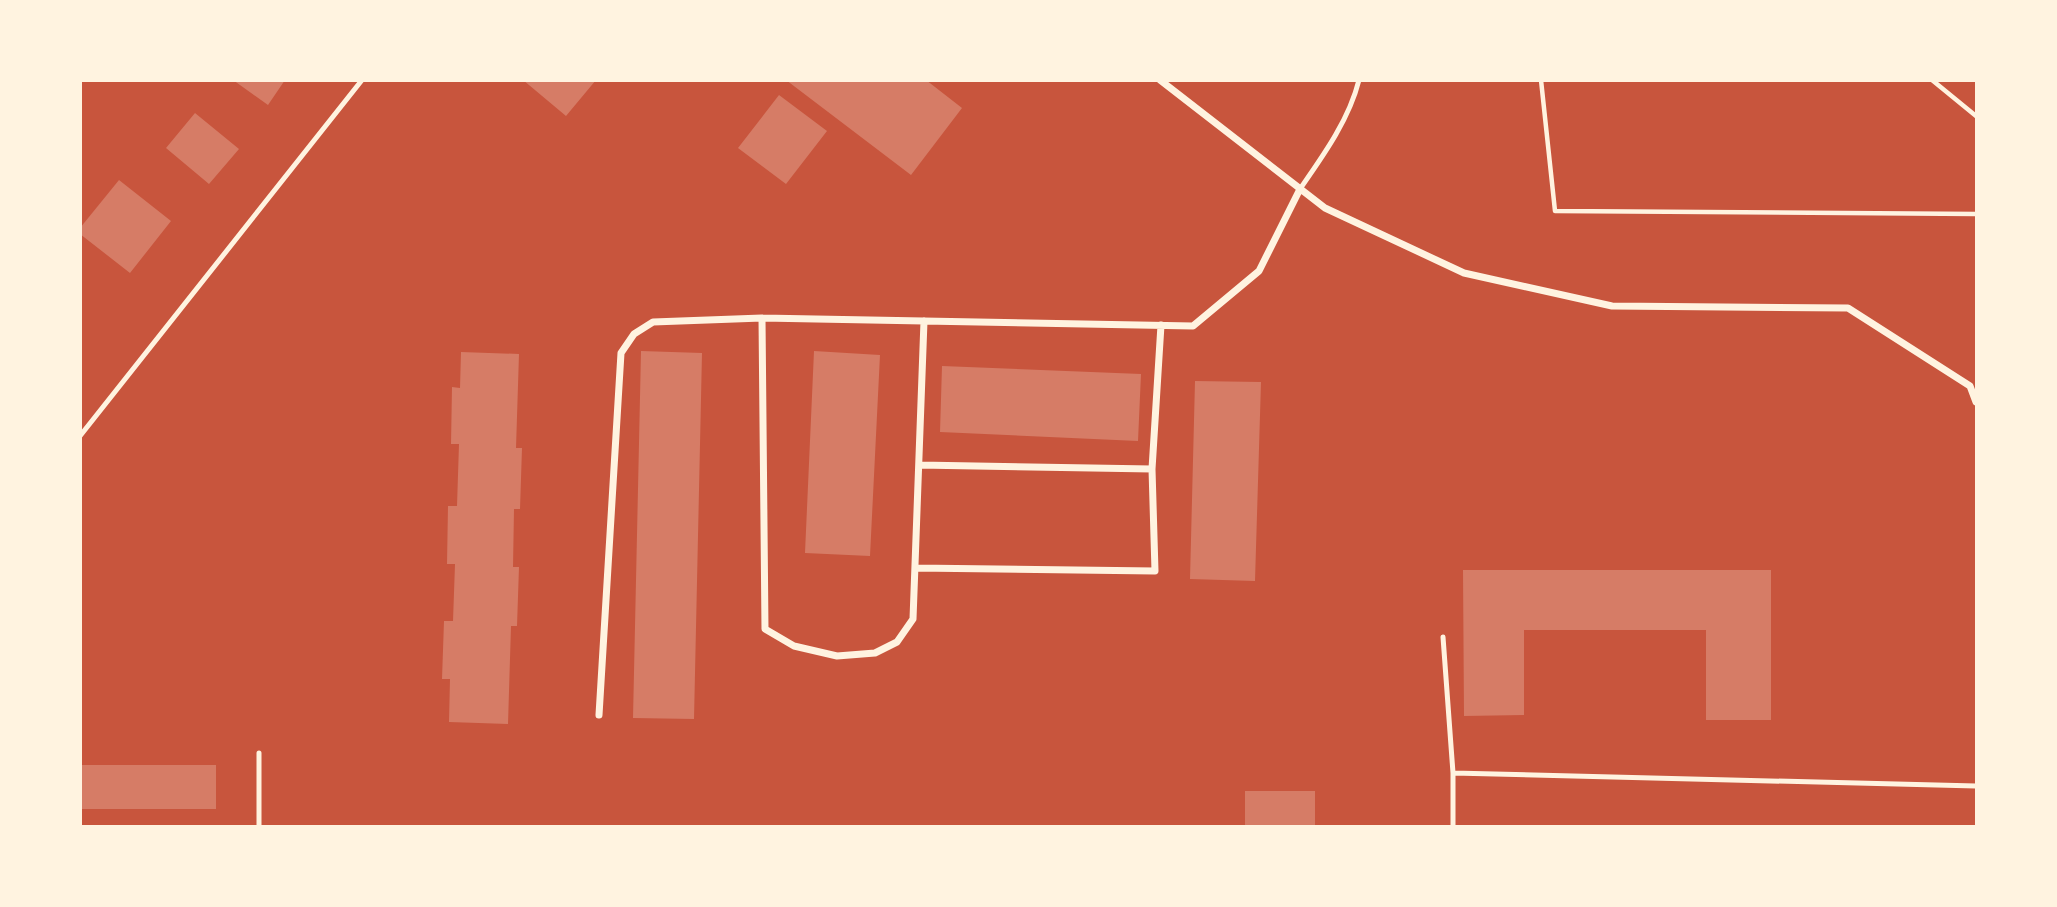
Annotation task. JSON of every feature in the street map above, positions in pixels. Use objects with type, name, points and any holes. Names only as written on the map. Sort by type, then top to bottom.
[{"type":"street","points":[[1160,80],[1325,208],[1464,273],[1612,306],[1848,308],[1970,386],[1976,402]]},
{"type":"street","points":[[599,715],[621,353],[634,334],[653,322],[762,318],[1193,326],[1259,271],[1300,189]]},
{"type":"street","points":[[762,318],[765,629],[794,646],[837,656],[875,653],[897,642],[913,619],[924,321]]},
{"type":"street","points":[[915,568],[1155,571],[1152,469],[1161,325]]},
{"type":"street","points":[[919,465],[1152,469]]},
{"type":"lane","points":[[80,436],[362,80]]},
{"type":"lane","points":[[1300,189],[1329,148],[1356,94],[1359,80]]},
{"type":"lane","points":[[1443,637],[1453,773],[1453,827]]},
{"type":"lane","points":[[259,753],[259,827]]},
{"type":"lane","points":[[1453,773],[1976,786]]},
{"type":"path","points":[[1541,80],[1555,211],[1976,214]]},
{"type":"path","points":[[1932,80],[1976,116]]},
{"type":"building","points":[[233,80],[285,80],[268,105]]},
{"type":"building","points":[[523,80],[596,80],[566,116]]},
{"type":"building","points":[[786,80],[926,80],[962,108],[911,175]]},
{"type":"building","points":[[779,95],[827,131],[786,184],[738,148]]},
{"type":"building","points":[[195,113],[239,149],[209,184],[166,148]]},
{"type":"building","points":[[119,180],[171,221],[130,273],[80,234],[80,228]]},
{"type":"building","points":[[641,351],[702,353],[694,719],[633,718]]},
{"type":"building","points":[[814,351],[880,355],[870,556],[805,553]]},
{"type":"building","points":[[461,352],[519,354],[516,448],[522,448],[520,509],[514,509],[513,567],[519,567],[517,626],[511,626],[508,724],[449,722],[450,679],[442,679],[444,621],[453,621],[455,564],[447,564],[448,506],[457,506],[459,444],[451,444],[452,387],[460,388]]},
{"type":"building","points":[[942,366],[1141,374],[1138,441],[940,432]]},
{"type":"building","points":[[1195,381],[1261,382],[1255,581],[1190,579]]},
{"type":"building","points":[[1463,570],[1771,570],[1771,720],[1706,720],[1706,630],[1524,630],[1524,715],[1464,716]]},
{"type":"building","points":[[80,765],[216,765],[216,809],[80,809]]},
{"type":"building","points":[[1245,791],[1315,791],[1315,827],[1245,827]]}]
